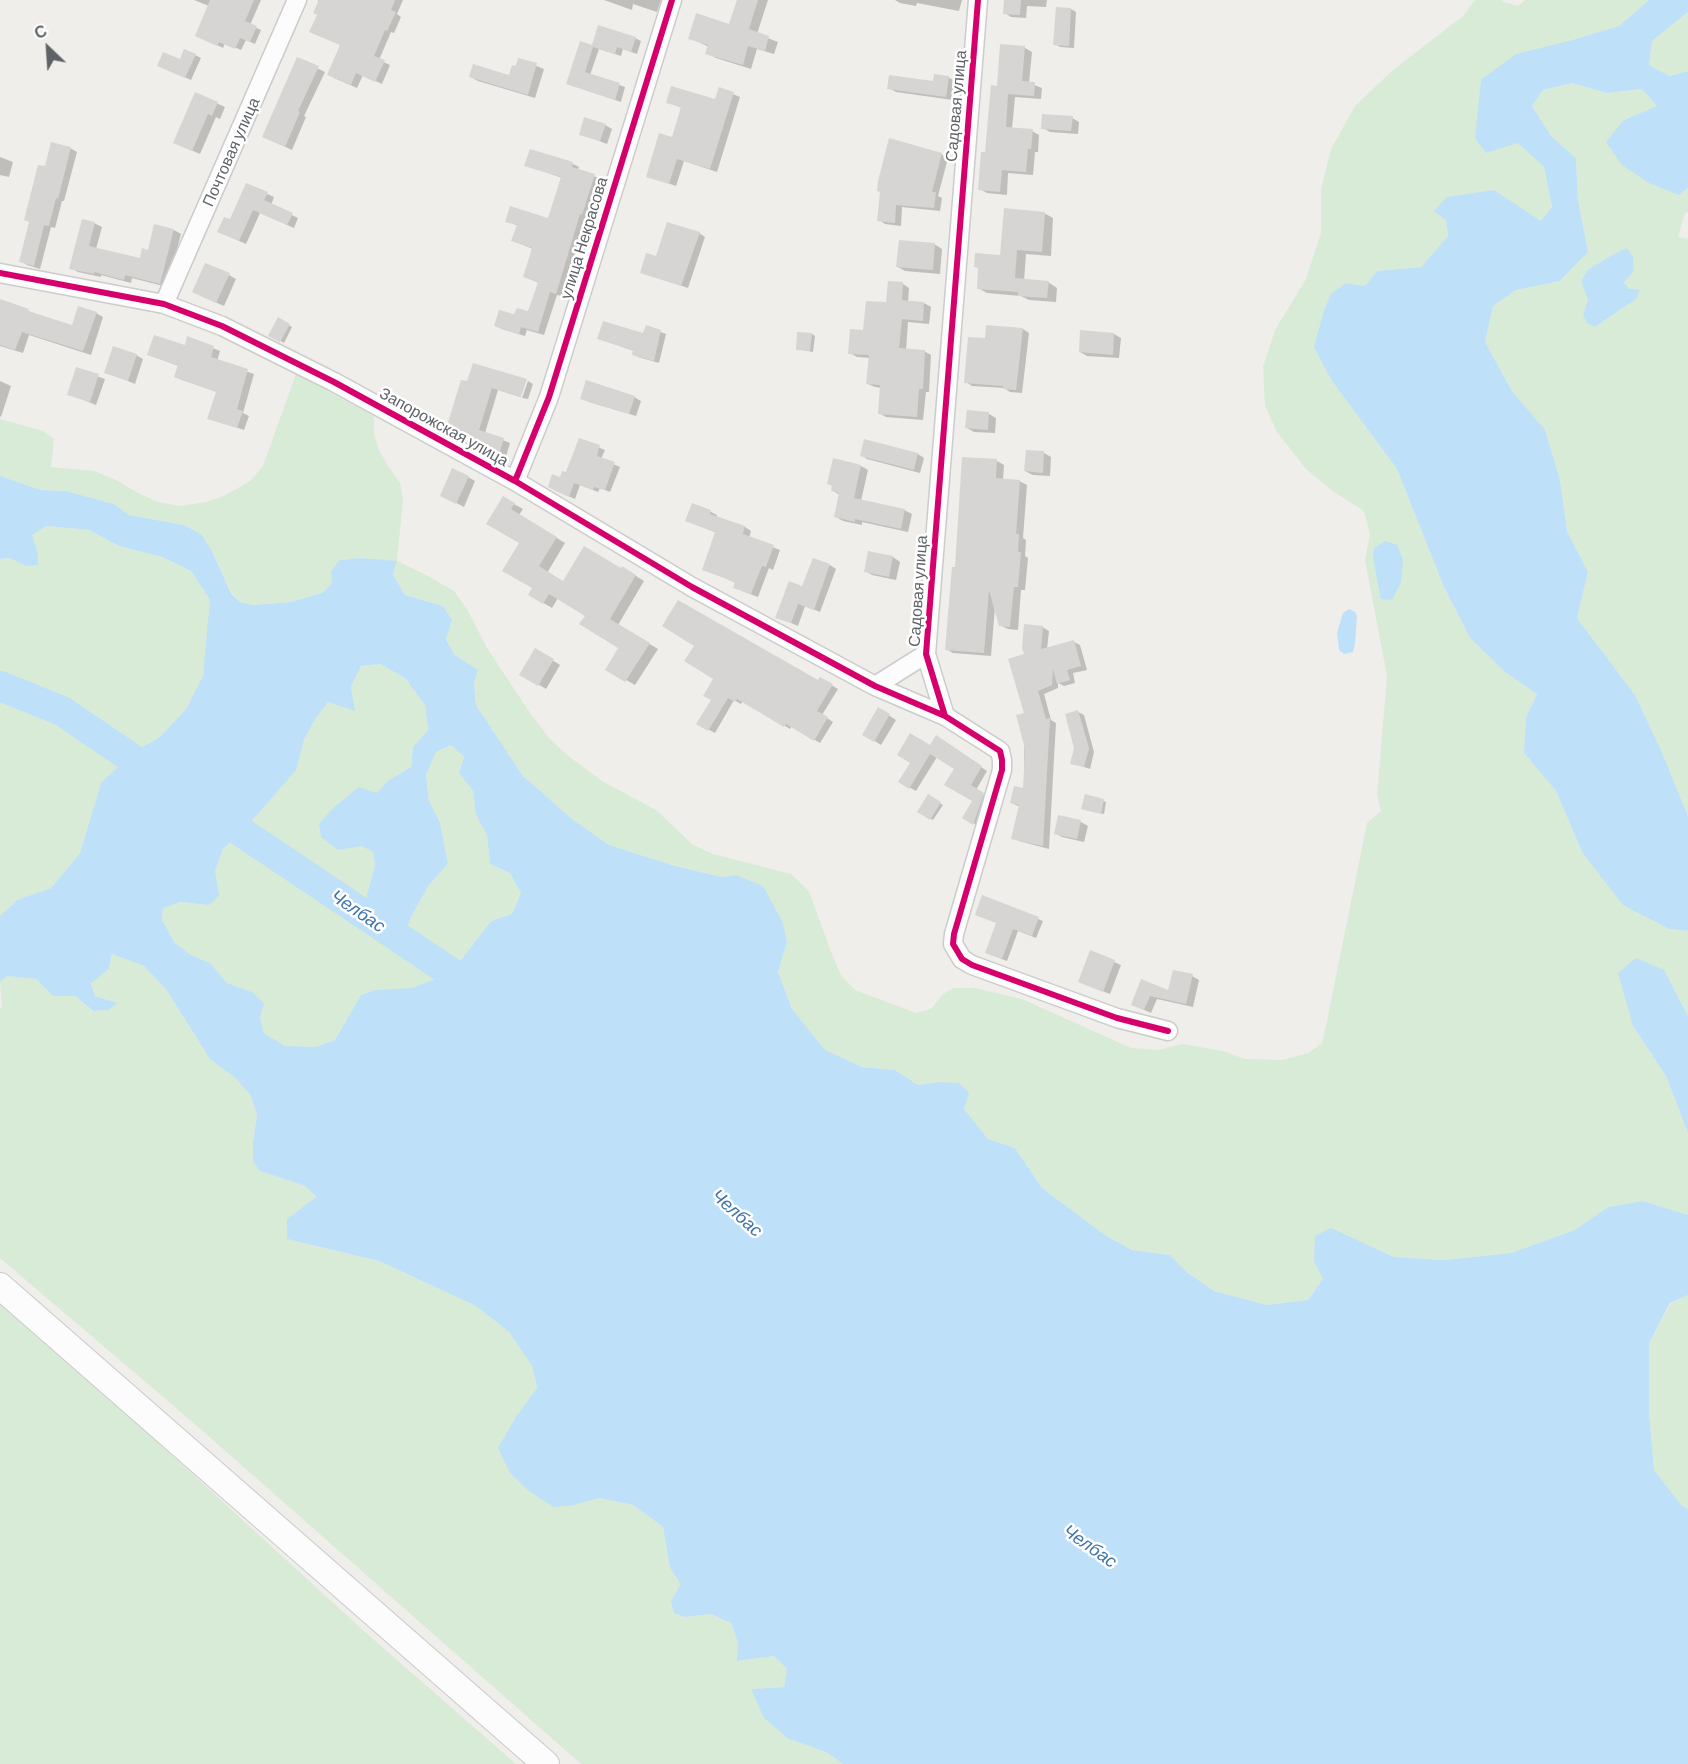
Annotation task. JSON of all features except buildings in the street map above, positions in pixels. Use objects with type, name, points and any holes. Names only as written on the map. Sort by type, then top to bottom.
[{"type":"main road","points":[[0,1286],[546,1764]]},
{"type":"street","name":"Почтовая улица","points":[[164,304],[297,0]]},
{"type":"street","name":"улица Некрасова","points":[[514,481],[549,397],[672,0]]},
{"type":"street","name":"Садовая улица","points":[[945,716],[926,654],[978,0]]},
{"type":"street","name":"Запорожская улица","points":[[0,273],[164,304],[222,326],[334,382],[514,481],[692,587],[875,686],[945,716]]},
{"type":"street","name":"Садовая улица","points":[[875,686],[926,654]]},
{"type":"street","points":[[945,716],[1000,751],[1002,760],[1002,770],[954,934],[953,944],[956,951],[962,959],[983,969],[1117,1018],[1168,1031]]},
{"type":"green space","points":[[1475,0],[1502,0],[1518,6],[1525,0],[1649,0],[1619,26],[1569,41],[1487,153],[1518,142],[1544,167],[1552,207],[1541,221],[1518,207],[1446,220],[1448,236],[1421,267],[1377,271],[1365,286],[1346,283],[1332,381],[1397,469],[1444,587],[1470,638],[1505,672],[1537,694],[1526,717],[1524,753],[1556,791],[1582,852],[1669,929],[1688,931],[1688,1016],[1664,970],[1633,1026],[1666,1076],[1688,1133],[1688,1215],[1643,1201],[1608,1207],[1576,1230],[1511,1253],[1444,1260],[1394,1257],[1331,1229],[1314,1261],[1323,1279],[1308,1300],[1267,1305],[1214,1291],[1188,1273],[1170,1255],[1132,1250],[1105,1235],[1042,1188],[1015,1148],[988,1139],[939,1082],[918,1085],[895,1070],[862,1067],[825,1051],[792,1009],[778,972],[787,942],[783,923],[776,912],[736,875],[722,877],[675,866],[609,845],[572,819],[523,776],[476,705],[474,683],[478,670],[455,655],[446,638],[451,620],[443,606],[405,595],[393,573],[397,562],[361,558],[340,560],[332,583],[322,593],[291,602],[253,605],[240,602],[231,592],[212,551],[201,534],[184,525],[129,515],[114,504],[66,491],[41,490],[0,476],[0,419],[43,431],[54,439],[51,467],[94,471],[158,502],[179,506],[206,502],[224,496],[250,481],[263,466],[296,374],[374,416],[374,434],[379,450],[400,483],[403,500],[397,561],[454,591],[467,609],[487,648],[550,739],[602,781],[656,810],[693,845],[713,854],[791,874],[809,891],[841,975],[855,990],[916,1013],[931,1009],[943,994],[954,988],[975,988],[1022,999],[1131,1048],[1159,1050],[1182,1044],[1223,1051],[1245,1059],[1283,1060],[1308,1053],[1322,1043],[1367,823],[1381,811],[1377,794],[1387,676],[1365,560],[1370,535],[1364,511],[1334,492],[1306,469],[1277,432],[1265,406],[1263,367],[1275,330],[1306,279],[1321,233],[1321,190],[1331,149],[1355,106],[1393,70],[1463,16]]},
{"type":"green space","points":[[1688,12],[1688,71],[1668,76],[1649,65],[1652,41]]},
{"type":"green space","points":[[1572,83],[1607,93],[1642,89],[1658,106],[1624,120],[1679,195],[1688,188],[1688,212],[1685,213],[1678,237],[1688,239],[1688,816],[1635,695],[1577,618],[1588,572],[1567,531],[1560,480],[1545,431],[1512,391],[1485,342],[1493,306],[1516,290],[1560,281],[1588,252],[1578,200],[1576,158],[1552,137],[1532,106],[1543,90]],"holes":[[[1624,282],[1636,299],[1595,327],[1583,315],[1588,299]]]},
{"type":"green space","points":[[47,526],[89,530],[119,546],[162,557],[191,571],[210,600],[209,632],[203,676],[186,709],[160,737],[132,753],[101,783],[80,853],[51,888],[17,900],[0,916],[0,559],[9,558],[26,566],[38,554],[31,535]]},
{"type":"green space","points":[[381,664],[405,678],[425,705],[428,730],[413,747],[411,767],[389,780],[377,794],[361,846],[373,852],[375,866],[367,894],[403,938],[411,917],[429,885],[448,864],[440,823],[429,801],[426,775],[436,752],[451,745],[464,757],[459,773],[473,791],[476,815],[487,835],[490,864],[510,873],[521,893],[512,914],[491,921],[451,973],[412,989],[375,990],[361,995],[335,1040],[316,1047],[285,1046],[264,1033],[252,992],[227,983],[210,963],[191,955],[174,942],[162,919],[163,907],[180,902],[209,905],[215,871],[223,849],[257,815],[295,770],[304,740],[314,721],[328,702],[354,710],[351,687],[361,666]]},
{"type":"green space","points":[[112,954],[144,966],[165,988],[197,1039],[250,1094],[257,1114],[253,1143],[260,1171],[305,1186],[316,1198],[287,1219],[287,1239],[379,1261],[476,1306],[509,1332],[532,1366],[537,1389],[516,1417],[574,1505],[599,1498],[633,1505],[663,1527],[670,1568],[682,1584],[671,1601],[685,1617],[711,1614],[731,1623],[738,1643],[738,1661],[774,1656],[787,1669],[784,1687],[751,1689],[789,1739],[826,1752],[843,1764],[581,1764],[197,1426],[0,1258],[0,1008],[2,1008],[0,982],[7,976],[36,979],[53,996],[75,996],[92,1011],[108,1010],[118,1003],[95,996],[91,982],[109,969]]},
{"type":"green space","points":[[1688,1295],[1688,1509],[1682,1506],[1654,1470],[1649,1412],[1649,1343],[1671,1303]]},
{"type":"green space","points":[[0,1303],[130,1417],[365,1632],[516,1764],[0,1764]]},
{"type":"water","points":[[1649,0],[1688,0],[1688,12],[1652,41],[1649,65],[1669,76],[1688,71],[1688,188],[1679,195],[1649,183],[1622,165],[1606,142],[1624,120],[1657,106],[1642,89],[1607,93],[1572,83],[1543,90],[1532,106],[1552,137],[1576,158],[1578,200],[1588,252],[1560,281],[1516,290],[1493,306],[1485,342],[1512,391],[1545,430],[1560,480],[1567,531],[1588,572],[1577,618],[1635,695],[1688,816],[1688,931],[1669,929],[1623,905],[1582,852],[1556,791],[1524,753],[1526,717],[1537,694],[1505,672],[1470,638],[1444,587],[1397,469],[1332,381],[1314,347],[1331,294],[1346,283],[1365,286],[1377,271],[1421,267],[1448,236],[1446,220],[1434,211],[1447,197],[1494,190],[1541,221],[1552,207],[1544,167],[1518,143],[1486,153],[1475,138],[1481,80],[1516,54],[1619,26]]},
{"type":"water","points":[[1627,248],[1633,257],[1634,271],[1624,282],[1629,289],[1640,290],[1636,299],[1595,327],[1587,323],[1583,315],[1588,299],[1581,281],[1588,270]]},
{"type":"water","points":[[0,476],[41,490],[66,491],[114,504],[129,515],[184,525],[201,534],[212,551],[231,593],[240,602],[253,605],[291,602],[322,593],[332,583],[331,571],[340,560],[361,558],[397,561],[393,574],[405,595],[443,606],[452,620],[446,639],[455,655],[478,670],[474,683],[476,705],[523,776],[572,819],[609,845],[675,866],[722,877],[736,875],[763,886],[783,923],[787,942],[778,972],[792,1009],[825,1050],[862,1067],[895,1070],[918,1085],[939,1082],[959,1083],[969,1093],[964,1109],[988,1139],[1015,1148],[1042,1188],[1105,1235],[1132,1250],[1170,1255],[1188,1273],[1214,1291],[1267,1305],[1308,1300],[1323,1279],[1314,1261],[1315,1236],[1331,1228],[1394,1257],[1444,1260],[1511,1253],[1575,1230],[1608,1207],[1643,1201],[1688,1215],[1688,1295],[1670,1303],[1649,1343],[1649,1412],[1654,1470],[1682,1506],[1688,1509],[1688,1764],[843,1764],[826,1752],[789,1739],[764,1718],[751,1689],[784,1687],[787,1669],[774,1656],[737,1661],[738,1643],[731,1623],[711,1614],[685,1617],[674,1613],[671,1601],[681,1584],[670,1568],[663,1527],[633,1505],[599,1498],[574,1505],[554,1507],[529,1491],[510,1473],[498,1448],[516,1417],[537,1388],[532,1366],[509,1332],[476,1306],[379,1261],[287,1239],[287,1219],[316,1197],[305,1186],[260,1171],[253,1161],[257,1114],[250,1094],[233,1076],[210,1059],[165,988],[144,966],[112,954],[109,969],[91,983],[95,996],[118,1003],[108,1010],[93,1011],[75,996],[53,996],[36,979],[7,976],[0,982],[0,916],[17,900],[51,888],[80,853],[101,783],[132,753],[160,737],[186,709],[203,676],[210,600],[191,571],[162,557],[119,546],[89,530],[47,526],[32,535],[38,554],[38,565],[26,566],[9,558],[0,559]],"holes":[[[380,664],[405,678],[425,705],[428,730],[413,747],[411,767],[389,780],[377,793],[359,787],[333,808],[319,824],[321,837],[338,850],[361,846],[373,852],[375,866],[367,894],[368,916],[374,932],[389,945],[403,938],[411,917],[429,885],[448,864],[440,823],[429,801],[426,775],[436,752],[451,745],[464,757],[459,773],[473,791],[476,815],[487,835],[490,864],[510,873],[521,893],[512,914],[491,921],[451,973],[412,988],[375,990],[361,995],[335,1040],[316,1047],[285,1046],[264,1033],[260,1018],[264,1003],[252,992],[227,983],[210,963],[191,955],[174,942],[162,919],[163,908],[180,902],[209,905],[219,896],[215,871],[223,849],[257,815],[296,770],[304,740],[328,702],[355,711],[351,687],[361,666]]]},
{"type":"water","points":[[1385,541],[1397,545],[1403,559],[1401,582],[1392,600],[1381,599],[1373,558],[1374,548]]},
{"type":"water","points":[[1349,609],[1357,616],[1355,644],[1353,652],[1344,654],[1339,650],[1337,633],[1343,613]]},
{"type":"water","points":[[1636,958],[1664,970],[1688,1016],[1688,1133],[1666,1076],[1633,1026],[1618,973]]},
{"type":"waterway","name":"Челбас","points":[[0,686],[62,711],[162,779]]},
{"type":"waterway","name":"Челбас","points":[[207,809],[486,996]]},
{"type":"cycle path","points":[[515,481],[549,397],[672,0]]},
{"type":"cycle path","points":[[978,0],[926,654],[945,716],[1000,751],[1002,770],[953,944],[962,959],[972,965],[1117,1018],[1168,1031]]},
{"type":"cycle path","points":[[0,273],[164,304],[222,326],[334,382],[515,481],[692,587],[875,686],[945,716]]}]
